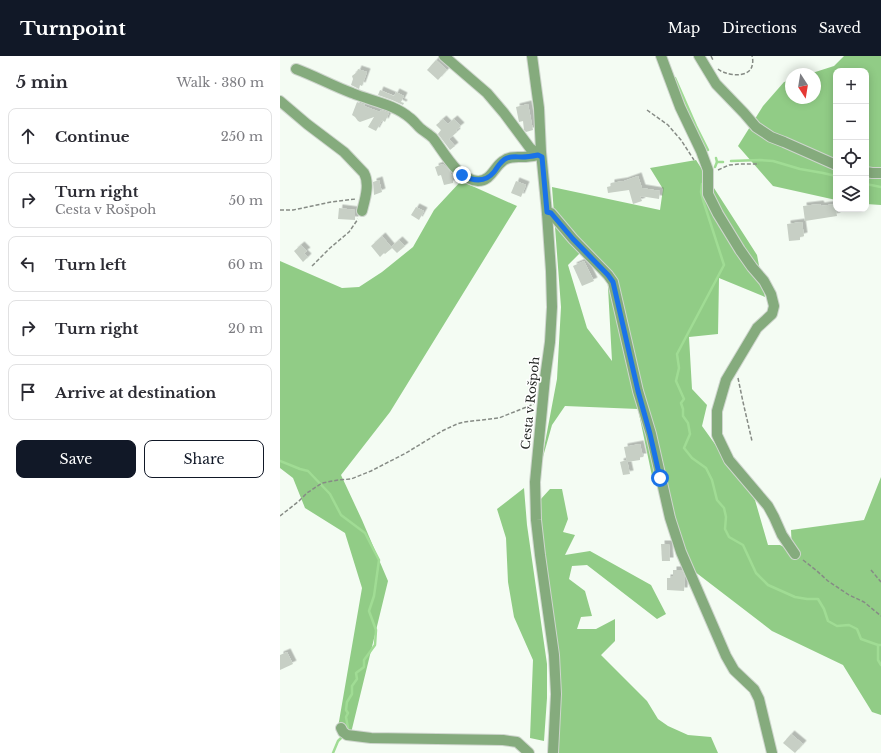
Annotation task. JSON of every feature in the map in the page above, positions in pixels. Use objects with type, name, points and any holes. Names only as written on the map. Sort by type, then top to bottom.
[{"type":"street","points":[[444,56],[487,92],[504,112],[530,148],[540,156]]},
{"type":"street","name":"Cesta v Rošpoh","points":[[532,56],[540,108],[540,156],[547,212],[551,270],[552,307],[550,342],[535,482],[536,520],[554,655],[556,694],[553,753]]},
{"type":"street","points":[[661,56],[680,107],[701,151],[708,173],[708,194],[718,214],[740,250],[764,281],[774,306],[772,314],[758,328],[726,380],[716,411],[717,435],[730,460],[768,506],[782,535],[795,554]]},
{"type":"street","points":[[699,56],[716,84],[756,127],[771,137],[833,164]]},
{"type":"street","points":[[296,69],[352,94],[389,106],[405,114],[432,137],[462,175],[472,180],[478,181],[489,177],[501,162],[507,158],[540,156]]},
{"type":"street","points":[[280,100],[307,124],[344,152],[362,169],[366,176],[367,188],[362,210]]},
{"type":"street","points":[[869,172],[881,172]]},
{"type":"street","points":[[547,212],[551,213],[573,239],[604,269],[613,282],[638,391],[670,518],[679,545],[726,656],[734,670],[754,688],[759,699],[772,753]]},
{"type":"street","points":[[341,728],[344,732],[353,736],[371,738],[503,740],[517,742],[529,753]]},
{"type":"path","points":[[711,56],[714,63]]},
{"type":"path","points":[[718,69],[724,73],[732,75],[746,73],[751,70],[753,65],[752,56]]},
{"type":"path","points":[[647,110],[668,125],[681,140],[697,165]]},
{"type":"path","points":[[708,173],[728,165],[759,164]]},
{"type":"path","points":[[280,210],[293,210],[331,202],[366,197]]},
{"type":"path","points":[[312,266],[349,232],[362,210]]},
{"type":"path","points":[[738,376],[752,441]]},
{"type":"path","points":[[280,516],[300,501],[313,488],[322,483],[351,479],[378,468],[457,424],[494,419],[543,400]]},
{"type":"path","points":[[795,554],[817,571],[828,582],[864,602],[881,616]]},
{"type":"path","points":[[871,570],[881,582]]},
{"type":"green space","points":[[844,56],[881,56],[881,205],[869,204],[869,68],[833,68],[833,199],[773,186],[738,146],[763,106],[784,82],[785,104],[821,104],[821,70],[834,66]]},
{"type":"green space","points":[[696,160],[757,255],[765,297],[719,278],[718,334],[689,337],[692,389],[707,405],[702,426],[755,500],[768,545],[780,545],[792,551],[791,530],[864,520],[881,477],[881,715],[872,712],[843,665],[772,631],[690,568],[669,493],[652,476],[638,409],[565,406],[552,425],[541,464],[557,379],[561,307],[552,187],[660,210],[663,189],[650,168]],"holes":[[[584,249],[607,269],[612,361],[587,328],[568,265]]]},
{"type":"green space","points":[[461,181],[517,206],[390,412],[341,475],[388,581],[351,733],[337,733],[362,588],[345,533],[305,508],[293,478],[280,468],[280,261],[342,288],[359,287],[382,272],[413,247],[434,210]]},
{"type":"green space","points":[[524,488],[527,525],[547,664],[547,698],[544,741],[530,738],[533,660],[514,617],[508,582],[506,538],[497,509]]},
{"type":"green space","points":[[550,489],[562,489],[568,519],[563,532],[575,535],[565,555],[590,551],[651,585],[666,614],[657,619],[587,565],[572,566],[569,579],[585,591],[592,616],[581,617],[577,629],[596,629],[615,619],[615,641],[601,655],[647,701],[658,719],[668,726],[688,735],[711,737],[718,753],[558,753],[541,544],[540,500]]},
{"type":"building","points":[[436,60],[447,70],[438,80],[427,70]]},
{"type":"building","points":[[358,69],[367,72],[362,86],[360,85],[359,89],[351,85],[353,79],[352,76]]},
{"type":"building","points":[[380,90],[394,96],[396,92],[404,96],[401,102],[404,103],[403,105],[378,95]]},
{"type":"building","points":[[357,102],[380,112],[381,110],[389,113],[385,122],[382,120],[376,131],[368,127],[374,117],[360,122],[352,115]]},
{"type":"building","points":[[528,104],[533,130],[526,132],[524,130],[523,121],[519,122],[516,107]]},
{"type":"building","points":[[443,119],[448,124],[454,119],[461,126],[449,139],[455,146],[450,150],[438,134],[441,130],[436,125]]},
{"type":"building","points":[[443,164],[449,170],[451,175],[453,174],[453,183],[444,185],[441,175],[438,176],[435,167]]},
{"type":"building","points":[[638,176],[642,188],[660,191],[659,199],[640,196],[642,201],[633,204],[629,190],[608,193],[607,187],[611,186],[611,183],[624,181]]},
{"type":"building","points":[[379,180],[382,192],[374,195],[373,182]]},
{"type":"building","points":[[516,181],[526,185],[521,197],[511,193]]},
{"type":"building","points":[[833,204],[833,212],[836,212],[837,216],[805,221],[803,206]]},
{"type":"building","points":[[416,207],[424,211],[419,220],[411,215]]},
{"type":"building","points":[[339,208],[355,210],[355,220],[338,219]]},
{"type":"building","points":[[802,222],[804,236],[800,237],[800,240],[789,241],[787,224]]},
{"type":"building","points":[[382,236],[392,248],[380,257],[371,246]]},
{"type":"building","points":[[399,240],[405,246],[397,253],[391,247]]},
{"type":"building","points":[[301,245],[307,251],[304,253],[308,257],[303,262],[294,251]]},
{"type":"building","points":[[584,261],[594,281],[582,286],[573,266]]},
{"type":"building","points":[[640,444],[643,457],[640,457],[640,460],[627,462],[624,447]]},
{"type":"building","points":[[627,460],[630,474],[623,475],[620,462]]},
{"type":"building","points":[[661,544],[669,544],[670,561],[662,561]]},
{"type":"building","points":[[673,570],[682,570],[685,577],[684,591],[667,590],[667,578],[671,578],[671,576],[673,576]]},
{"type":"building","points":[[287,652],[293,664],[280,670],[280,655]]},
{"type":"building","points":[[791,734],[803,744],[795,753],[783,743]]},
{"type":"waterway","points":[[675,78],[708,150]]},
{"type":"waterway","points":[[715,167],[717,162],[716,158]]},
{"type":"waterway","points":[[731,161],[773,161],[800,169],[833,175]]},
{"type":"waterway","points":[[717,162],[723,162]]},
{"type":"waterway","points":[[702,184],[701,192],[703,200],[724,265],[677,354],[679,368],[676,381],[684,399],[681,403],[683,416],[688,423],[690,434],[684,448],[692,458],[706,468],[712,480],[717,500],[724,508],[726,517],[725,529],[729,537],[743,545],[756,573],[768,585],[795,597],[818,599],[824,609],[828,621],[837,626],[849,625],[857,629],[861,639],[881,645]]},
{"type":"waterway","points":[[869,185],[881,187]]},
{"type":"waterway","points":[[280,461],[308,471],[330,494],[341,515],[365,533],[379,560],[374,596],[369,611],[376,630],[375,645],[364,660],[364,667],[356,673],[357,679],[352,686],[352,694],[347,702],[346,710],[348,713],[346,717],[348,728],[346,731]]},
{"type":"waterway","points":[[878,645],[878,660],[881,665]]},
{"type":"waterway","points":[[333,753],[338,741],[344,735]]},
{"type":"route","points":[[462,175],[472,180],[483,180],[489,177],[501,162],[507,158],[538,155],[542,157],[547,212],[551,213],[573,239],[599,264],[613,282],[660,478]]}]
